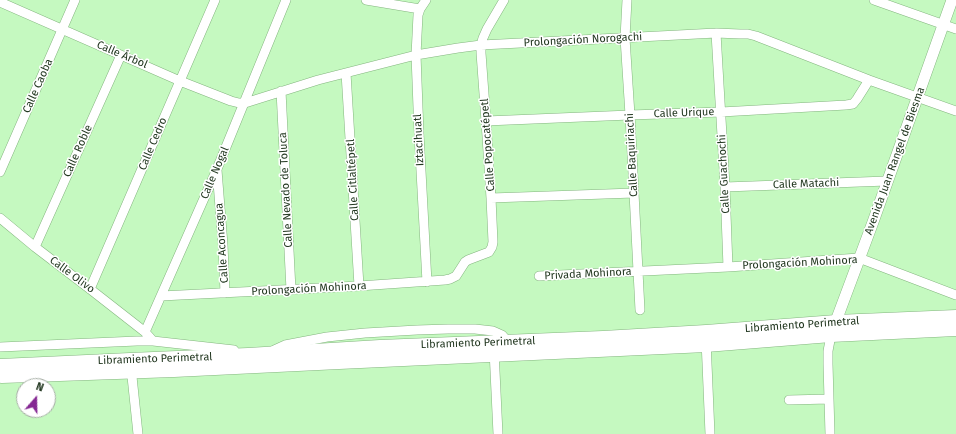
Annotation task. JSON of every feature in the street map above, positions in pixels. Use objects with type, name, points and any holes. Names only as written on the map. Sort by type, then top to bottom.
[{"type":"main road","name":"Libramiento Perimetral","points":[[0,366],[223,368],[339,362],[494,349],[706,339],[836,322],[956,317]]},
{"type":"main road","name":"Libramiento Perimetral","points":[[0,376],[270,354],[380,347],[494,349],[508,342],[831,336],[956,329]]},
{"type":"street","name":"Calle Caoba","points":[[0,172],[75,0]]},
{"type":"street","name":"Calle Cedro","points":[[90,289],[215,0]]},
{"type":"street","name":"Calle Nogal","points":[[145,332],[217,169],[286,0]]},
{"type":"street","points":[[366,0],[420,9]]},
{"type":"street","name":"Iztacihuatl","points":[[426,0],[418,15],[416,55],[419,142],[427,282]]},
{"type":"street","name":"Calle Popocatépetl","points":[[456,276],[465,262],[489,252],[493,242],[481,45],[487,29],[504,0]]},
{"type":"street","name":"Calle Baquiriachi","points":[[627,0],[625,38],[640,310]]},
{"type":"street","points":[[874,0],[956,29]]},
{"type":"street","name":"Avenida Juan Rangel de Biesma","points":[[831,336],[952,0]]},
{"type":"street","name":"Calle Árbol","points":[[2,4],[180,81],[231,101],[245,103]]},
{"type":"street","name":"Prolongación Norogachi","points":[[245,103],[318,80],[416,55],[481,45],[716,33],[756,36],[869,80],[956,111]]},
{"type":"street","name":"Calle Guachochi","points":[[716,33],[728,267]]},
{"type":"street","name":"Calle Roble","points":[[35,247],[121,55]]},
{"type":"street","name":"Calle Citlaltépetl","points":[[346,73],[359,286]]},
{"type":"street","name":"Calle Urique","points":[[486,121],[721,112],[846,105],[853,104],[869,80]]},
{"type":"street","name":"Calle Nevado de Toluca","points":[[281,91],[291,290]]},
{"type":"street","name":"Calle Aconcagua","points":[[217,169],[225,292]]},
{"type":"street","name":"Calle Matachi","points":[[725,187],[888,181]]},
{"type":"street","points":[[491,198],[634,193]]},
{"type":"street","name":"Calle Olivo","points":[[0,218],[145,332]]},
{"type":"street","name":"Prolongación Mohinora","points":[[638,272],[859,258],[956,295]]},
{"type":"street","name":"Privada Mohinora","points":[[539,276],[638,272]]},
{"type":"street","name":"Prolongación Mohinora","points":[[161,296],[427,282],[450,279],[456,276]]},
{"type":"street","points":[[270,354],[274,350],[285,345],[303,341],[365,333],[417,330],[475,329],[502,335],[508,342]]},
{"type":"street","points":[[145,332],[153,341]]},
{"type":"street","points":[[830,434],[828,351],[831,336]]},
{"type":"street","points":[[706,339],[710,434]]},
{"type":"street","points":[[0,347],[153,341],[244,352],[248,356]]},
{"type":"street","points":[[494,349],[498,434]]},
{"type":"street","points":[[131,366],[138,434]]},
{"type":"street","points":[[789,400],[829,399]]}]
